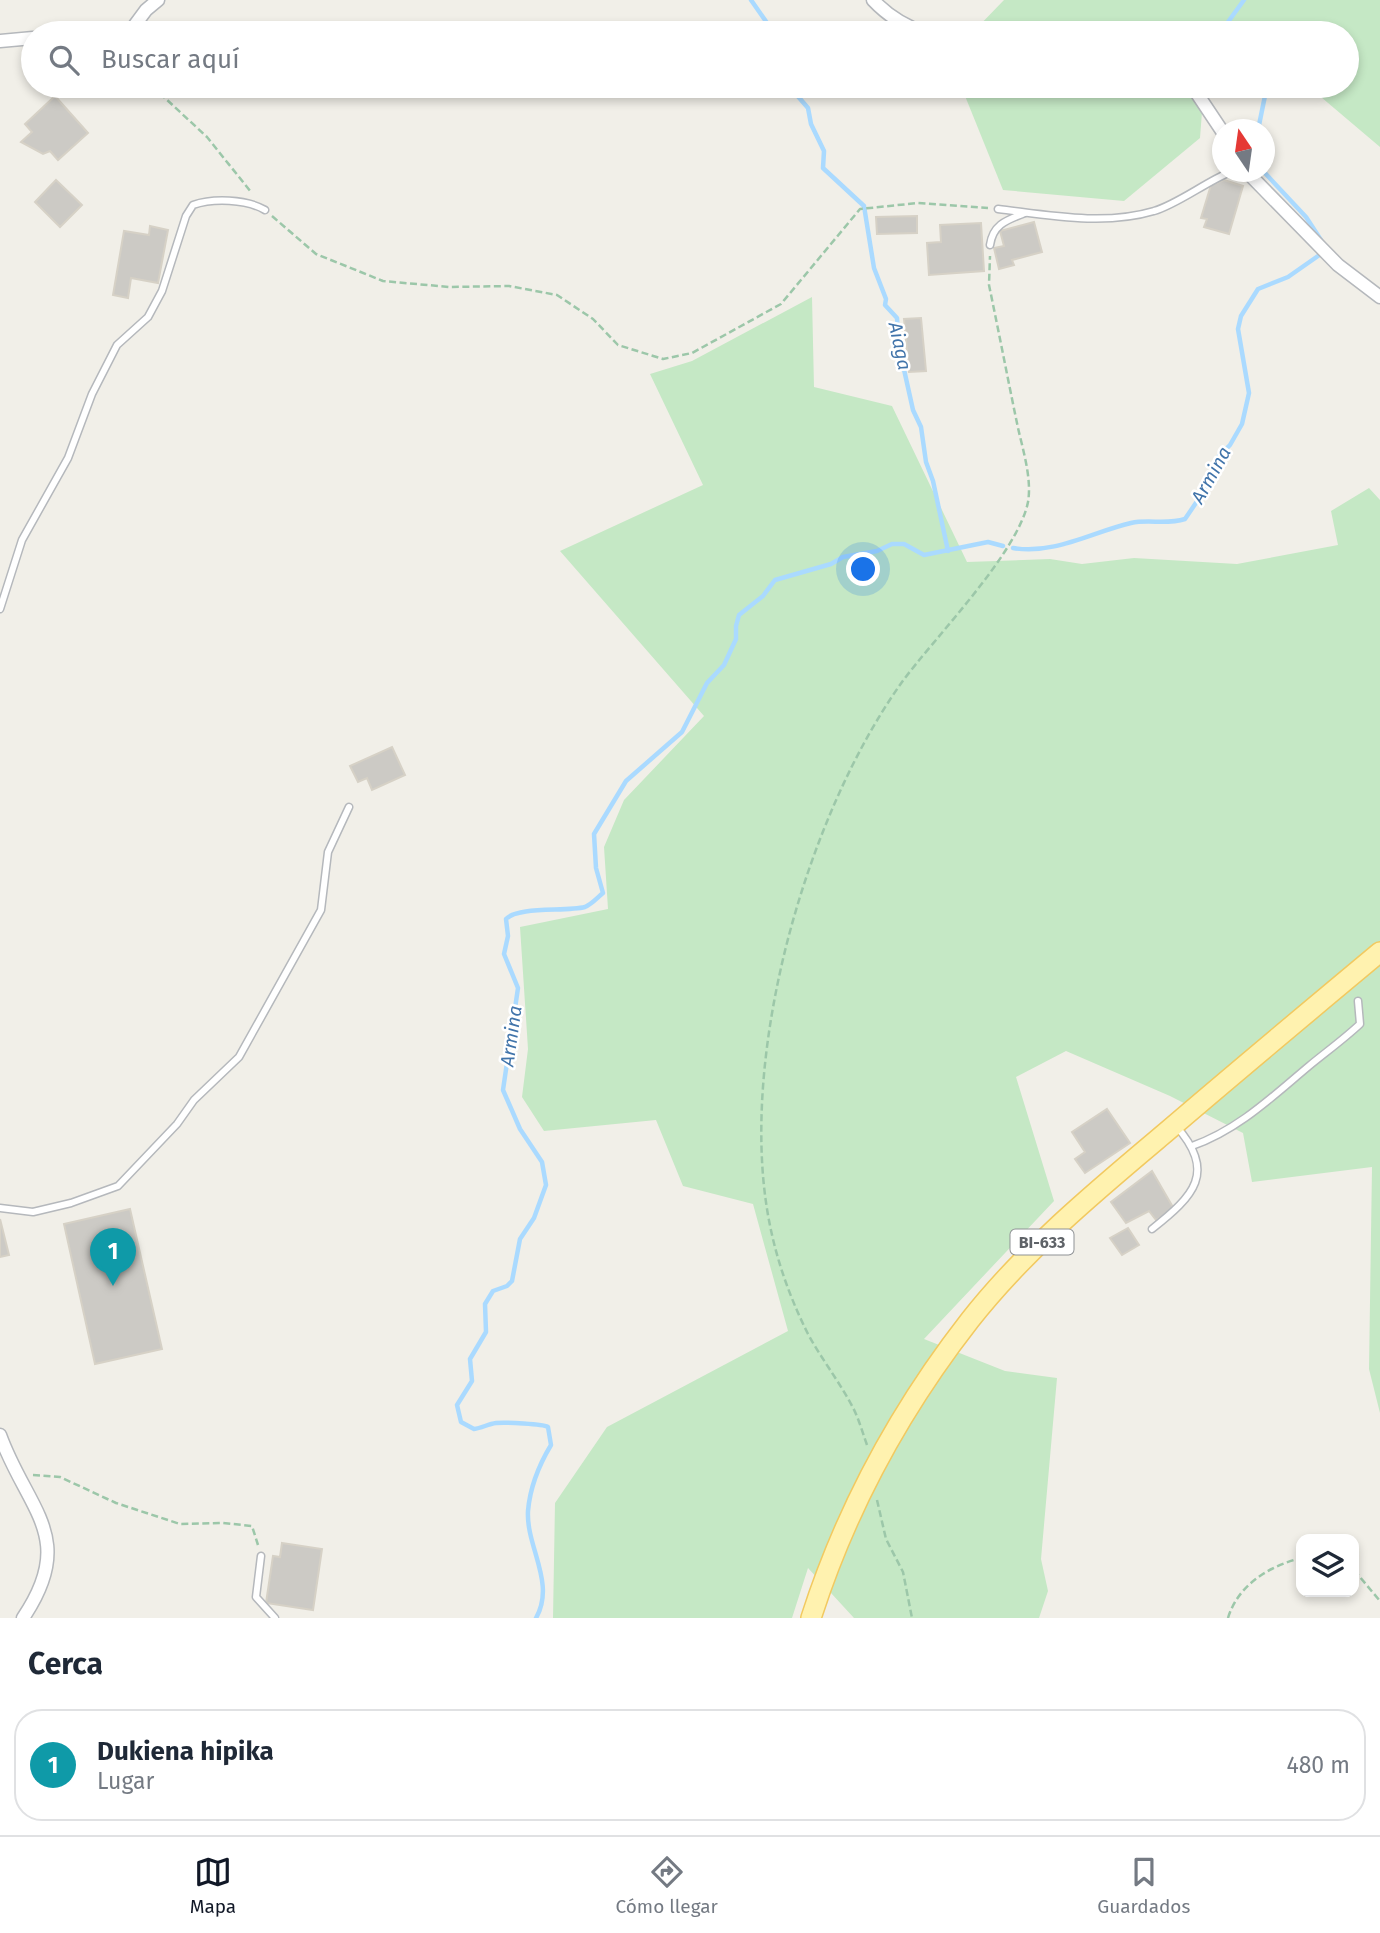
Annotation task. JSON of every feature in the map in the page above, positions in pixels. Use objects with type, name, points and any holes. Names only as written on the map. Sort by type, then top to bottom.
[{"type":"main road","name":"BI-633","points":[[811,1618],[850,1513],[872,1469],[929,1375],[972,1318],[1018,1266],[1081,1203],[1380,952]]},
{"type":"street","points":[[137,21],[158,0]]},
{"type":"street","points":[[873,0],[897,21]]},
{"type":"street","points":[[0,41],[21,39]]},
{"type":"street","points":[[1200,98],[1215,119]]},
{"type":"street","points":[[1257,182],[1338,265],[1380,297]]},
{"type":"street","points":[[0,1435],[47,1535],[50,1558],[46,1578],[23,1618]]},
{"type":"lane","points":[[998,209],[1111,219],[1156,211],[1212,180]]},
{"type":"lane","points":[[0,609],[22,540],[68,458],[92,394],[117,345],[148,317],[162,291],[186,216],[193,205],[206,201],[225,201],[258,206],[265,210]]},
{"type":"lane","points":[[990,246],[992,235],[1001,223],[1027,213]]},
{"type":"lane","points":[[0,1208],[33,1212],[71,1203],[118,1186],[177,1124],[194,1100],[239,1057],[321,910],[328,852],[349,807]]},
{"type":"lane","points":[[1192,1146],[1216,1138],[1258,1109],[1345,1038],[1360,1024],[1358,1001]]},
{"type":"lane","points":[[1153,1229],[1181,1206],[1192,1189],[1199,1162],[1192,1146],[1174,1125]]},
{"type":"lane","points":[[261,1556],[256,1597],[275,1618]]},
{"type":"path","points":[[165,98],[207,138],[265,210],[316,254],[383,281],[449,287],[509,286],[557,295],[593,319],[618,345],[663,359],[692,353],[781,304],[860,209],[918,203],[998,209]]},
{"type":"path","points":[[912,1618],[903,1572],[886,1539],[872,1469],[853,1406],[809,1335],[781,1275],[767,1210],[761,1157],[762,1092],[776,998],[796,910],[836,799],[871,728],[903,681],[1007,546],[1019,528],[1028,500],[1026,467],[989,285],[990,246]]},
{"type":"path","points":[[19,1474],[60,1477],[116,1503],[180,1524],[223,1523],[253,1527],[261,1556]]},
{"type":"path","points":[[1228,1618],[1232,1606],[1253,1580],[1281,1563],[1296,1559]]},
{"type":"path","points":[[1359,1576],[1380,1601]]},
{"type":"green space","points":[[1004,0],[1380,0],[1380,147],[1322,98],[1359,98],[1359,21],[984,21]]},
{"type":"green space","points":[[966,98],[1203,98],[1200,138],[1124,201],[1003,190]]},
{"type":"green space","points":[[812,297],[814,387],[892,406],[967,562],[1050,559],[1082,564],[1134,558],[1237,564],[1338,545],[1331,511],[1369,488],[1380,500],[1380,1413],[1369,1369],[1372,1167],[1252,1182],[1243,1133],[1170,1096],[1066,1051],[1016,1077],[1054,1201],[924,1339],[1005,1371],[1057,1378],[1041,1559],[1048,1591],[1039,1618],[854,1618],[808,1568],[792,1618],[553,1618],[555,1503],[607,1427],[788,1331],[753,1204],[683,1186],[656,1120],[544,1131],[522,1097],[528,1049],[520,927],[608,909],[604,847],[624,800],[704,716],[560,551],[703,485],[650,374],[692,361]]},
{"type":"building","points":[[53,98],[57,98],[88,133],[58,160],[50,151],[43,154],[21,142],[32,132],[25,124]]},
{"type":"building","points":[[56,180],[82,205],[60,227],[35,202]]},
{"type":"building","points":[[1230,182],[1243,186],[1229,234],[1204,227],[1207,219],[1201,218],[1211,185]]},
{"type":"building","points":[[917,216],[917,233],[877,234],[876,217]]},
{"type":"building","points":[[1034,222],[1042,252],[1012,260],[1014,265],[999,269],[994,248],[1004,246],[1000,231]]},
{"type":"building","points":[[981,223],[984,271],[929,275],[927,243],[941,242],[940,225]]},
{"type":"building","points":[[150,226],[168,230],[158,283],[131,278],[128,298],[113,295],[124,231],[149,235]]},
{"type":"building","points":[[921,318],[926,371],[909,372],[904,319]]},
{"type":"building","points":[[392,747],[405,775],[372,790],[367,778],[358,782],[350,766]]},
{"type":"building","points":[[1107,1109],[1130,1143],[1085,1173],[1075,1159],[1085,1152],[1072,1132]]},
{"type":"building","points":[[1152,1171],[1174,1209],[1156,1220],[1149,1211],[1126,1223],[1111,1202]]},
{"type":"building","points":[[130,1209],[162,1349],[95,1364],[64,1224]]},
{"type":"building","points":[[0,1219],[9,1255],[0,1257]]},
{"type":"building","points":[[1128,1228],[1139,1245],[1122,1255],[1110,1238]]},
{"type":"building","points":[[282,1543],[322,1549],[313,1610],[266,1603],[273,1556],[280,1557]]},
{"type":"waterway","name":"Aiaga","points":[[751,0],[766,21]]},
{"type":"waterway","name":"Armina","points":[[1229,21],[1244,0]]},
{"type":"waterway","name":"Aiaga","points":[[799,98],[808,108],[811,124],[824,151],[823,168],[864,206],[874,268],[886,299],[885,305],[897,318],[899,347],[913,410],[921,427],[926,462],[933,481],[948,551]]},
{"type":"waterway","name":"Armina","points":[[1260,119],[1265,98]]},
{"type":"waterway","name":"Armina","points":[[1273,182],[1306,217],[1321,240]]},
{"type":"waterway","name":"Armina","points":[[1013,548],[1058,546],[1131,523],[1185,519],[1204,491],[1216,459],[1230,445],[1242,424],[1249,393],[1238,329],[1241,316],[1258,289],[1288,277],[1318,256]]},
{"type":"waterway","name":"Armina","points":[[536,1618],[543,1592],[542,1578],[531,1538],[528,1511],[536,1476],[551,1445],[548,1427],[500,1423],[474,1429],[461,1422],[457,1405],[472,1381],[470,1359],[486,1332],[485,1304],[493,1291],[512,1281],[520,1239],[534,1218],[546,1185],[542,1162],[520,1129],[503,1090],[518,988],[504,954],[508,936],[506,919],[521,912],[585,907],[603,893],[596,868],[594,834],[626,781],[682,732],[707,683],[724,665],[736,639],[739,615],[763,596],[775,580],[831,564],[843,557],[877,551],[892,544],[904,544],[924,555],[988,542],[1003,546]]},
{"type":"place","name":"Dukiena hipika","points":[[113,1286]]}]
